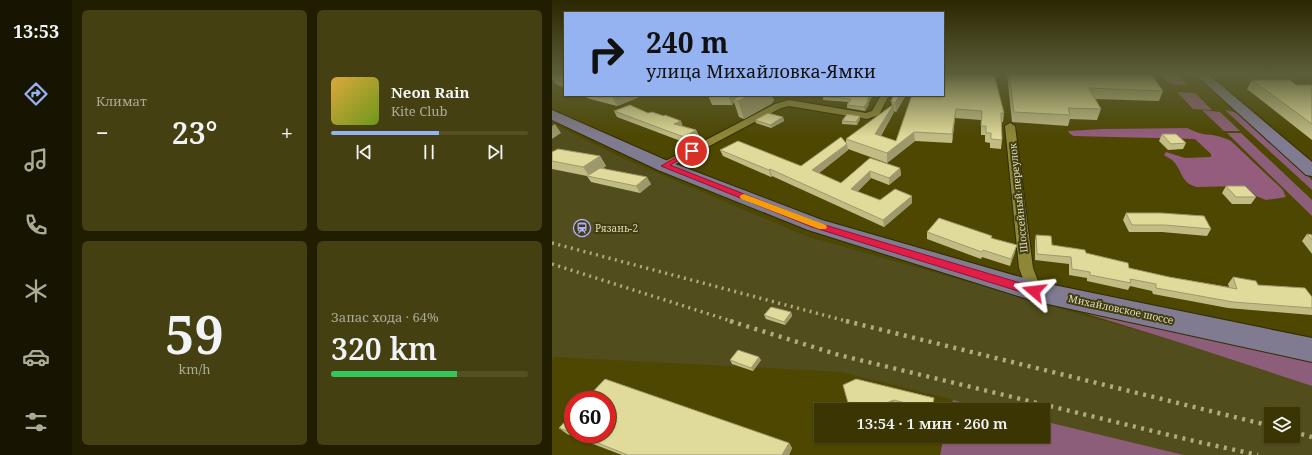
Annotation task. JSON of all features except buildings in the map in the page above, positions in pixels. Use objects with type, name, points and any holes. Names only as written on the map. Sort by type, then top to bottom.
[{"type":"main road","points":[[1225,95],[1312,171]]},
{"type":"main road","points":[[1236,95],[1312,159]]},
{"type":"main road","name":"Михайловское шоссе","points":[[552,114],[664,166],[815,225],[1034,291],[1312,350]]},
{"type":"street","points":[[664,166],[778,106],[789,103],[867,116],[876,113],[884,96]]},
{"type":"street","name":"Шоссейный переулок","points":[[1010,126],[1026,268],[1034,291]]},
{"type":"shaded area","points":[[1180,95],[1197,95],[1212,110],[1193,109]]},
{"type":"shaded area","points":[[1202,110],[1220,112],[1240,131],[1224,131]]},
{"type":"shaded area","points":[[1225,110],[1234,112],[1241,116],[1312,180],[1312,190]]},
{"type":"shaded area","points":[[552,123],[620,157],[806,236],[1175,341],[1312,386],[1312,455],[1184,455],[1050,423],[1050,403],[966,403],[841,372],[555,357],[552,360]]},
{"type":"shaded area","points":[[1187,128],[1201,134],[1217,136],[1231,141],[1283,190],[1286,197],[1266,200],[1256,196],[1248,189],[1239,186],[1197,187],[1191,185],[1187,182],[1176,164],[1164,155],[1166,152],[1185,158],[1211,157],[1211,154],[1195,139],[1074,136],[1068,131]]},
{"type":"shaded area","points":[[1227,133],[1241,133],[1312,200],[1312,216]]},
{"type":"shaded area","points":[[1023,294],[1312,361],[1312,386],[1175,341]]},
{"type":"shaded area","points":[[953,400],[965,403],[952,403]]},
{"type":"shaded area","points":[[1050,423],[1184,455],[940,455],[943,443],[1050,443]]},
{"type":"railway","points":[[552,243],[849,322]]},
{"type":"railway","points":[[552,264],[734,322]]},
{"type":"railway","points":[[730,321],[839,355],[1194,441],[1258,455]]},
{"type":"railway","points":[[849,322],[1264,424]]},
{"type":"railway","points":[[1300,434],[1312,437]]},
{"type":"slow traffic","points":[[744,197],[823,227]]},
{"type":"place","name":"Рязань-2","points":[[582,228]]},
{"type":"route","points":[[692,151],[664,166],[815,225],[1034,291]]}]
